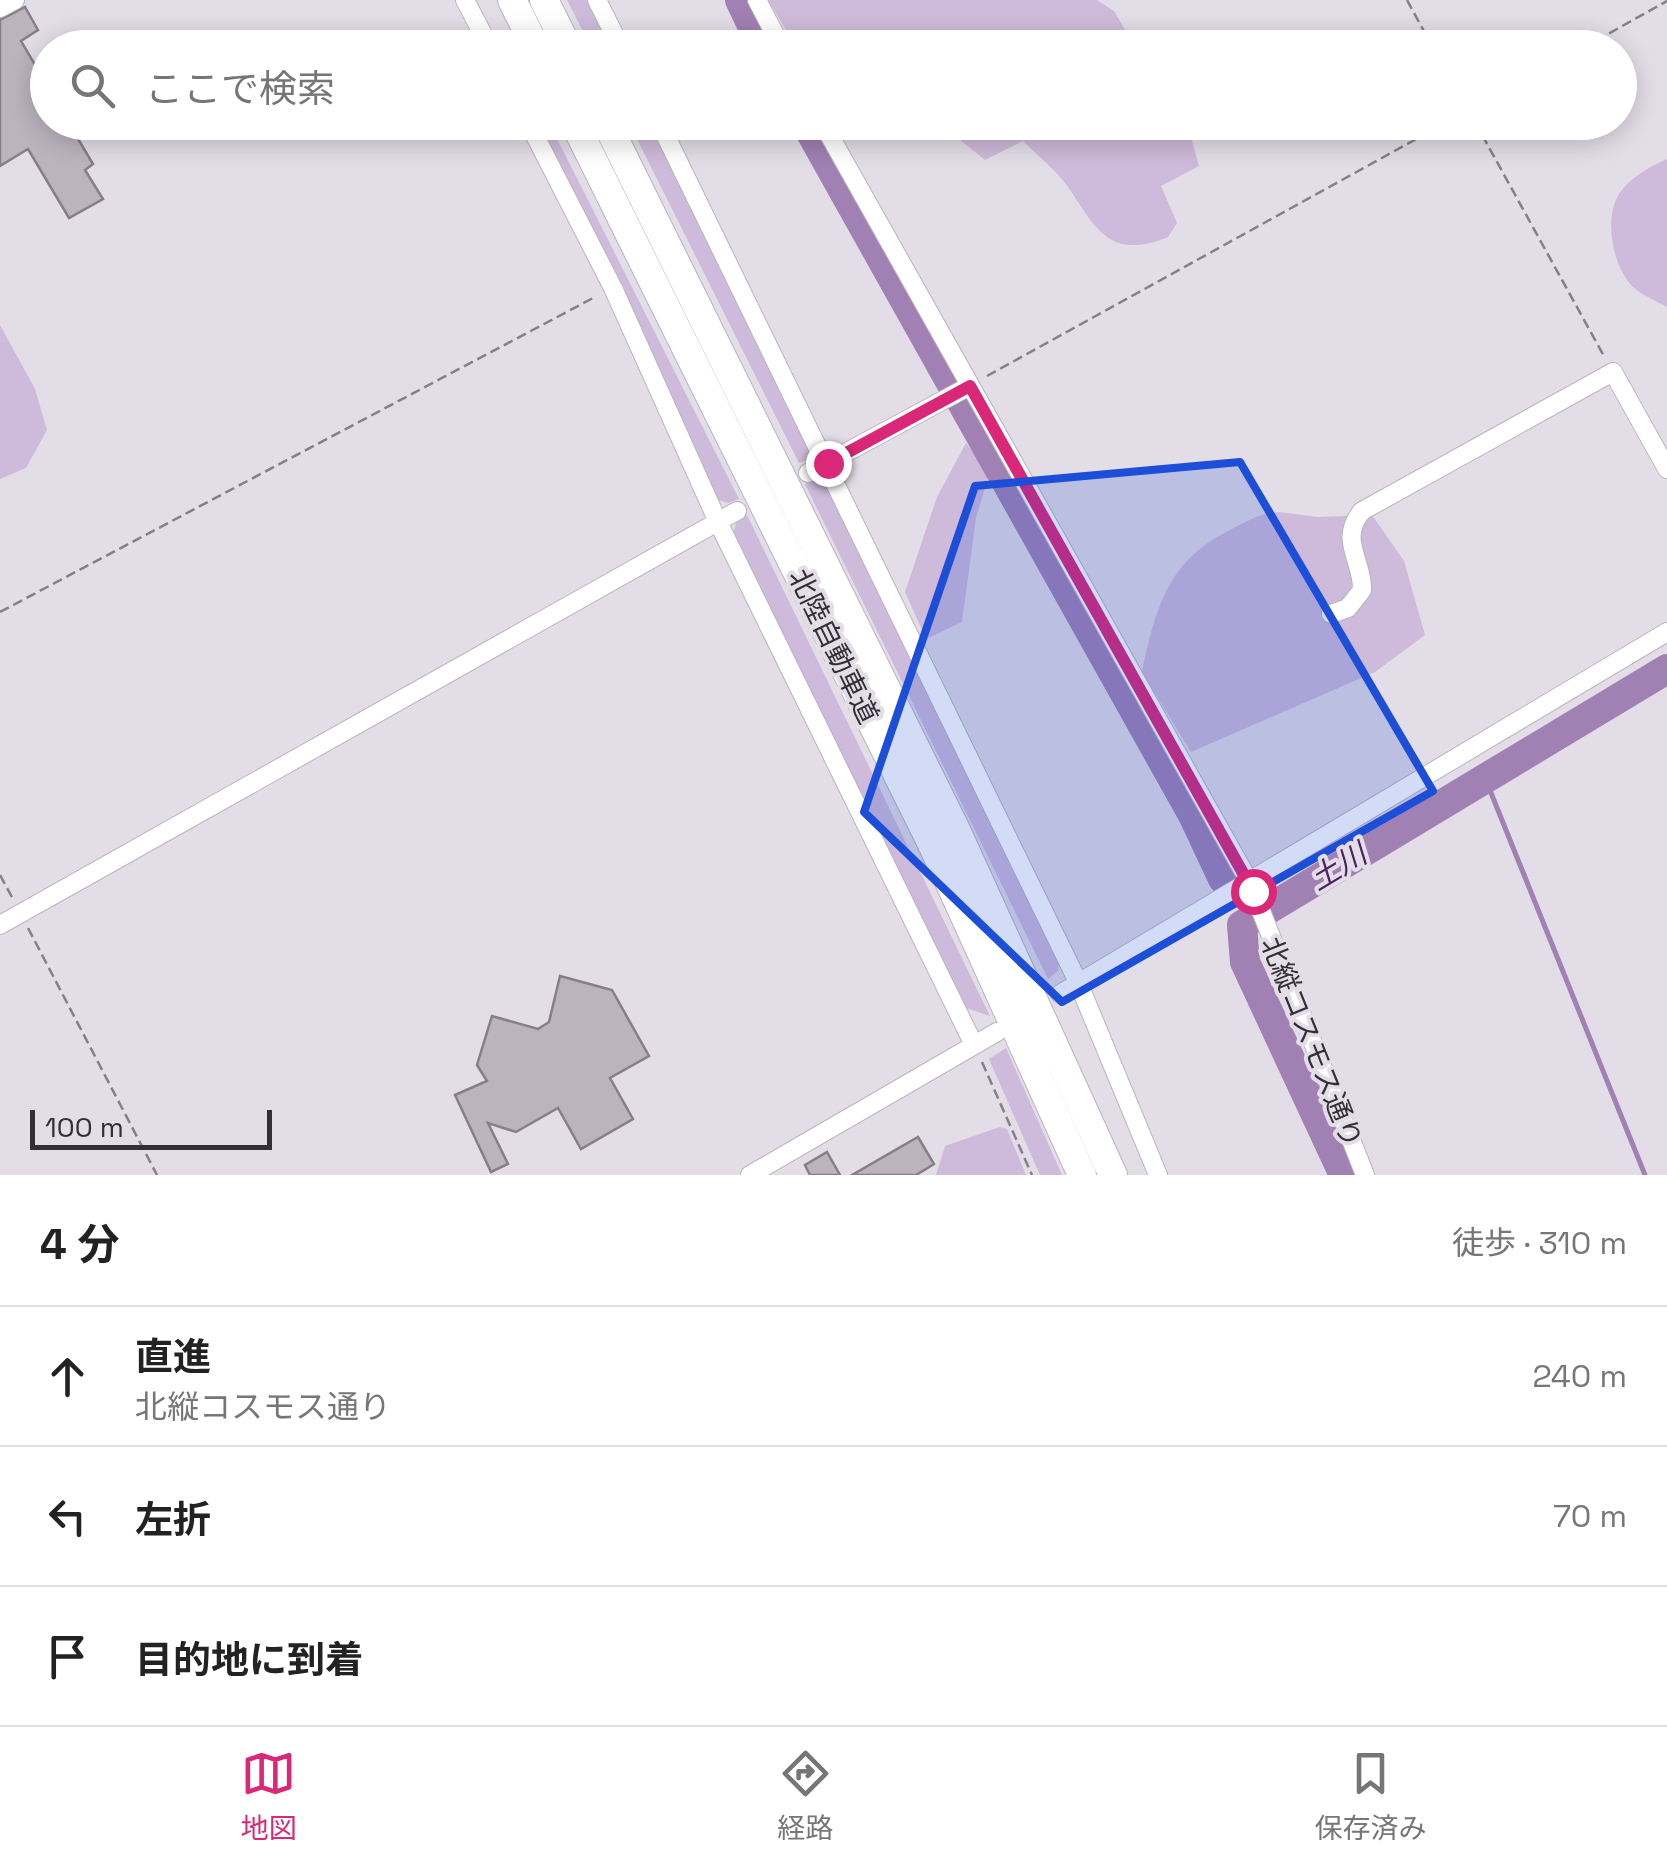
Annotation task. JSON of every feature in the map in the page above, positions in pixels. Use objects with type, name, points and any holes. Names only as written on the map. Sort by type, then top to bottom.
[{"type":"highway","points":[[512,0],[527,30]]},
{"type":"highway","points":[[544,0],[559,30]]},
{"type":"highway","name":"北陸自動車道","points":[[583,140],[932,844],[1082,1175]]},
{"type":"highway","name":"北陸自動車道","points":[[615,140],[956,830],[1113,1175]]},
{"type":"street","points":[[0,8],[15,0]]},
{"type":"street","points":[[465,0],[481,30]]},
{"type":"street","points":[[597,0],[612,30]]},
{"type":"street","points":[[757,0],[773,30]]},
{"type":"street","points":[[537,140],[613,288],[718,522],[974,1045]]},
{"type":"street","points":[[668,140],[1078,982],[1158,1175]]},
{"type":"street","name":"北縦コスモス通り","points":[[831,140],[962,390],[1252,887],[1365,1175]]},
{"type":"street","points":[[1330,614],[1348,608],[1362,590],[1350,537],[1353,522],[1362,512],[1613,372],[1667,469]]},
{"type":"street","points":[[808,473],[962,390]]},
{"type":"street","points":[[0,925],[737,512]]},
{"type":"street","points":[[1060,994],[1252,887],[1667,632]]},
{"type":"street","points":[[750,1175],[997,1032]]},
{"type":"path","points":[[1406,0],[1423,30]]},
{"type":"path","points":[[1615,30],[1667,1]]},
{"type":"path","points":[[962,390],[1414,140]]},
{"type":"path","points":[[1484,140],[1613,372]]},
{"type":"path","points":[[0,612],[613,288]]},
{"type":"path","points":[[0,875],[156,1175]]},
{"type":"path","points":[[974,1045],[1032,1175]]},
{"type":"highlighted area","points":[[1240,462],[1433,791],[1062,1002],[864,812],[975,486]]},
{"type":"shaded area","points":[[567,0],[587,0],[603,30],[582,30]]},
{"type":"shaded area","points":[[768,0],[1097,0],[1114,11],[1125,30],[786,30]]},
{"type":"shaded area","points":[[533,140],[558,140],[739,499],[728,503],[713,498]]},
{"type":"shaded area","points":[[638,140],[659,140],[812,442],[809,459],[799,463]]},
{"type":"shaded area","points":[[960,140],[1192,140],[1199,166],[1161,186],[1177,223],[1168,237],[1131,245],[1118,243],[1096,227],[1063,181],[1023,141],[985,160]]},
{"type":"shaded area","points":[[1667,159],[1667,307],[1637,290],[1626,278],[1615,253],[1611,226],[1612,212],[1622,190],[1648,168]]},
{"type":"shaded area","points":[[0,325],[35,389],[47,430],[26,468],[0,479]]},
{"type":"shaded area","points":[[966,443],[989,474],[976,518],[962,622],[926,639],[905,592],[937,497]]},
{"type":"shaded area","points":[[820,479],[833,485],[1060,952],[1058,971],[1048,979],[805,484]]},
{"type":"shaded area","points":[[1279,512],[1317,517],[1372,515],[1404,561],[1425,635],[1375,672],[1191,752],[1142,672],[1159,607],[1178,572],[1207,543],[1253,518]]},
{"type":"shaded area","points":[[747,515],[990,1016],[963,1007],[733,534],[737,521]]},
{"type":"shaded area","points":[[1006,1048],[1062,1175],[1040,1175],[989,1059]]},
{"type":"shaded area","points":[[1000,1127],[1007,1129],[1026,1175],[936,1175],[945,1146]]},
{"type":"building","points":[[25,7],[38,30],[30,30],[30,35],[21,41],[30,56],[30,140],[79,140],[93,164],[85,170],[103,199],[69,218],[28,149],[0,166],[0,20]]},
{"type":"building","points":[[560,976],[612,990],[649,1056],[610,1078],[633,1119],[581,1149],[558,1108],[516,1132],[488,1123],[508,1164],[491,1172],[455,1095],[487,1081],[477,1065],[492,1016],[538,1029],[549,1022]]},
{"type":"building","points":[[918,1137],[934,1164],[916,1175],[852,1175]]},
{"type":"building","points":[[827,1152],[840,1175],[810,1175],[805,1165]]},
{"type":"waterway","points":[[740,0],[754,30]]},
{"type":"waterway","points":[[815,140],[1193,815],[1223,879]]},
{"type":"waterway","name":"土川","points":[[1344,1175],[1245,962],[1242,925],[1667,669]]},
{"type":"waterway","points":[[1485,778],[1645,1175]]},
{"type":"route","points":[[828,463],[970,386],[1253,891]]}]
